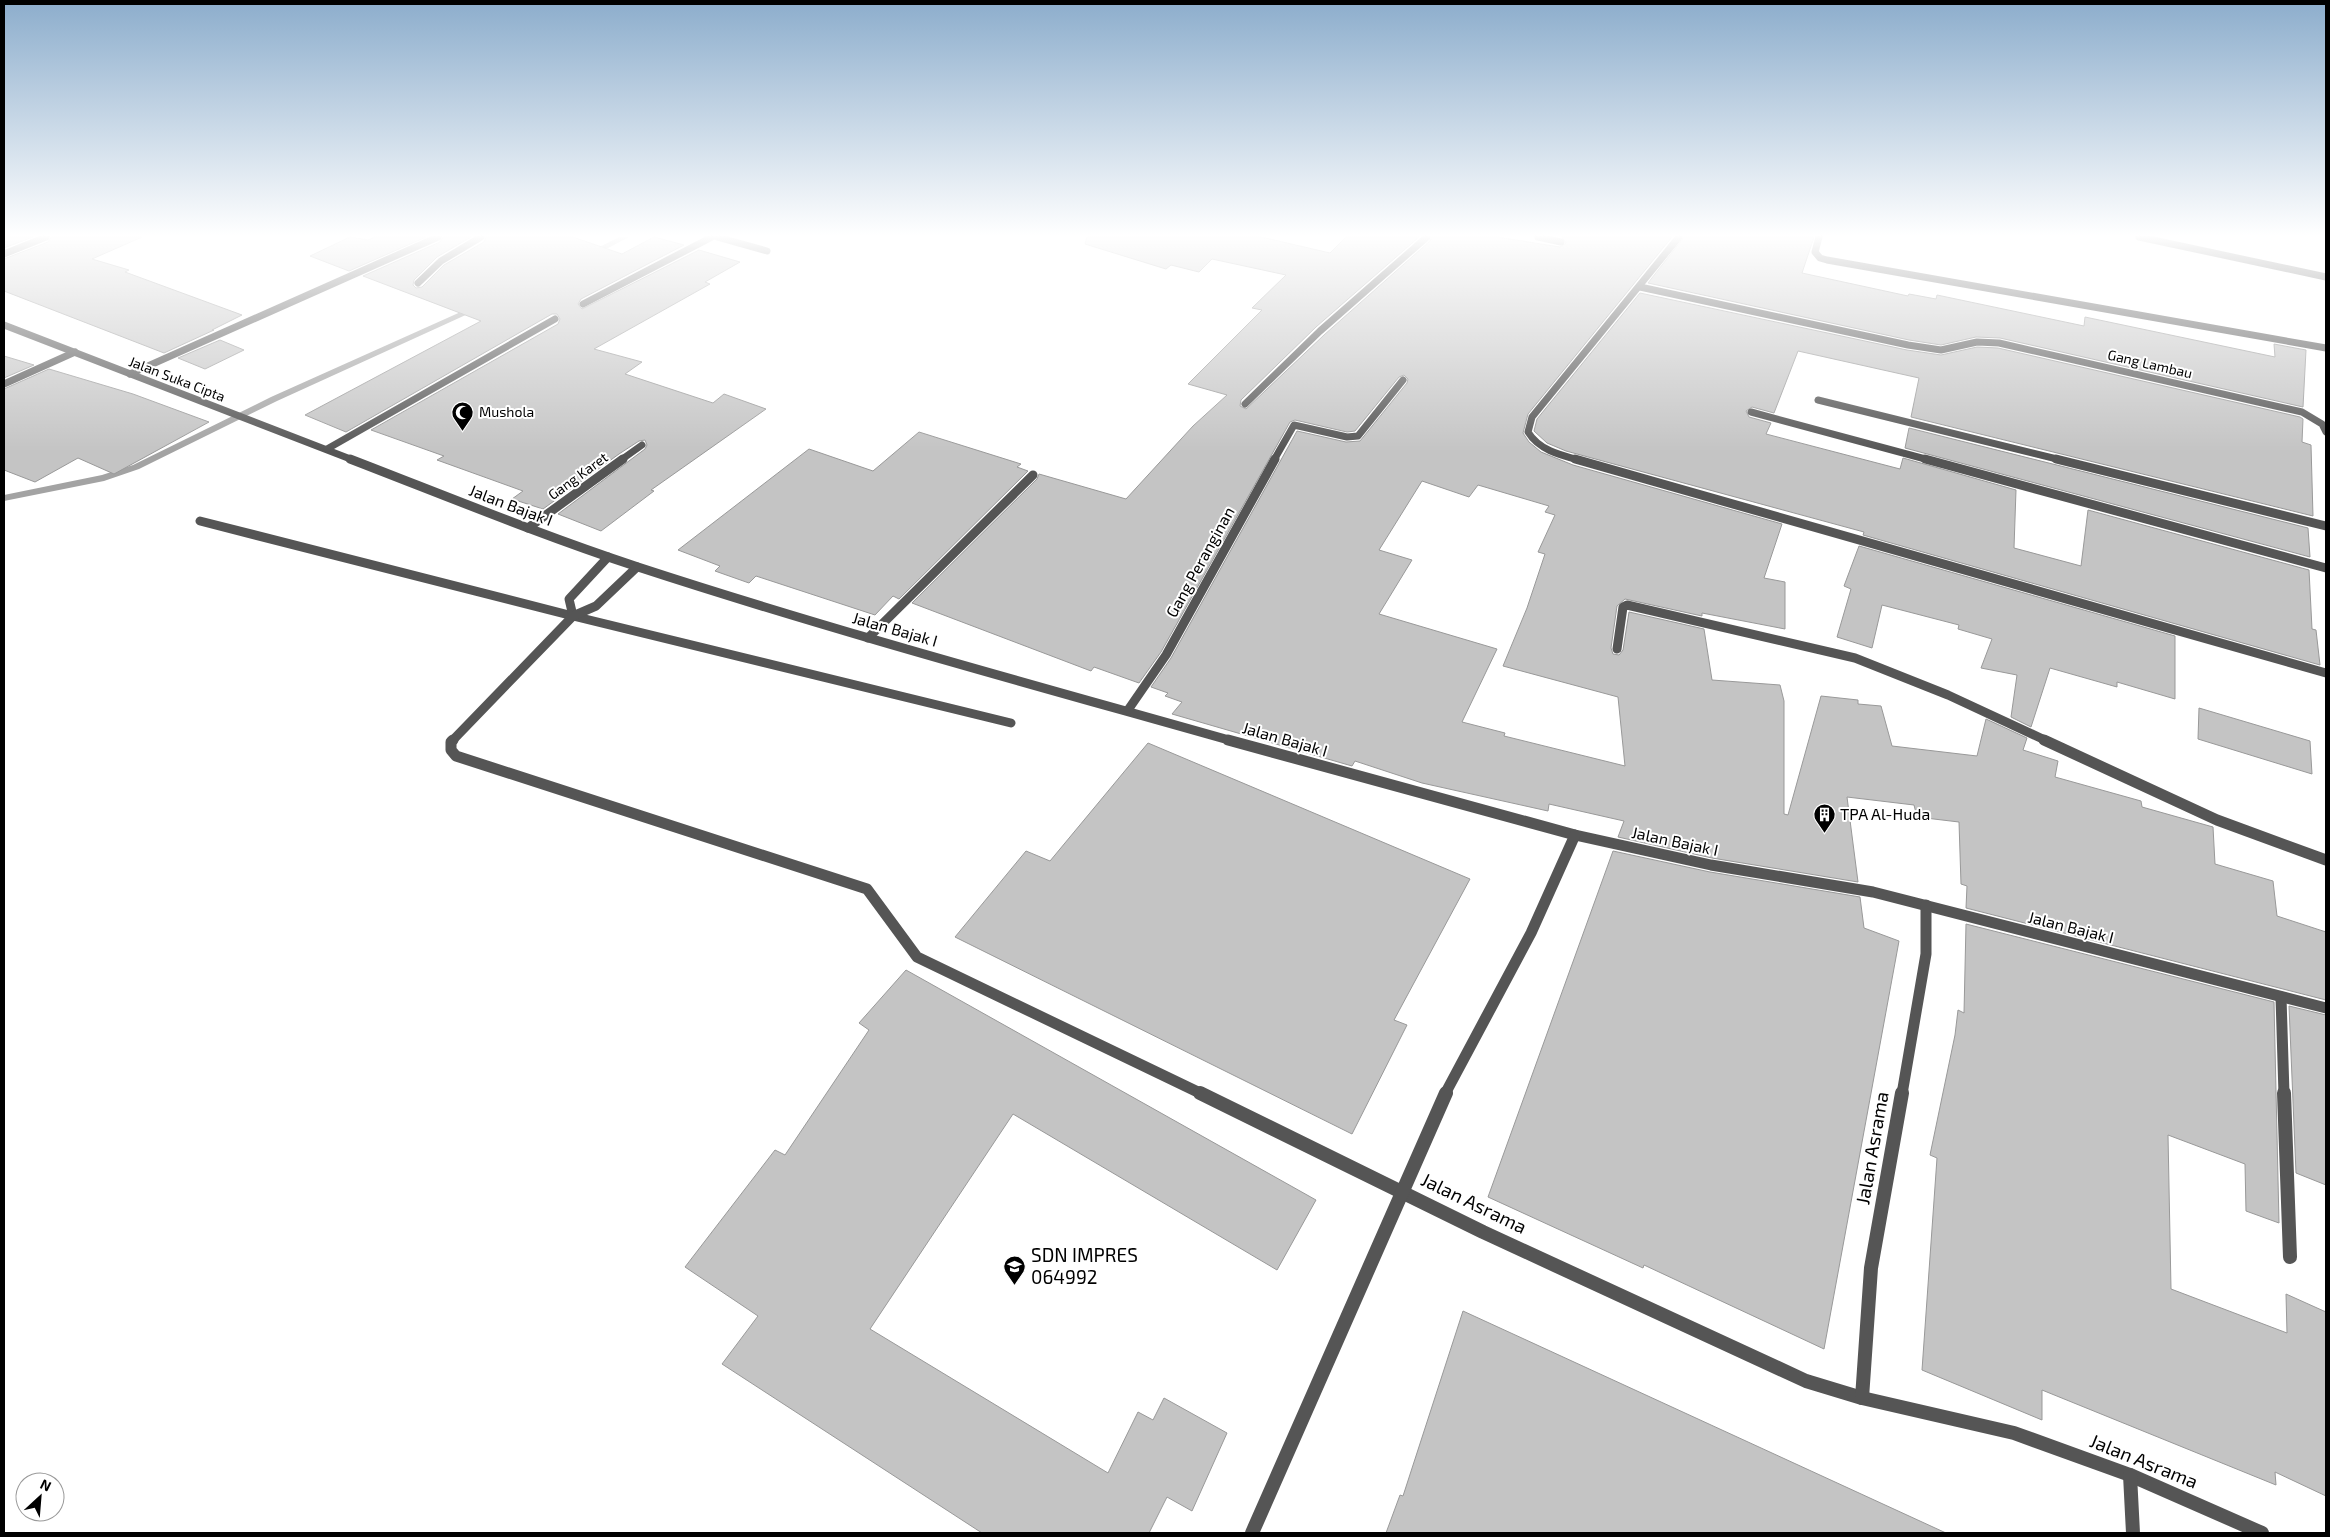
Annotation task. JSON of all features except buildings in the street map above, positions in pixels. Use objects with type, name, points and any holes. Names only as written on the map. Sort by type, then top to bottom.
[{"type":"street","points":[[130,374],[277,309]]},
{"type":"street","points":[[1245,404],[1345,309]]},
{"type":"street","points":[[1622,309],[1532,417],[1528,432],[1534,442],[1557,454],[2326,673]]},
{"type":"street","name":"Gang Lambau","points":[[1740,309],[1908,345],[1941,350],[1977,342],[1999,343],[2302,412],[2322,424],[2326,432]]},
{"type":"street","points":[[2103,309],[2326,348]]},
{"type":"street","points":[[327,450],[556,319]]},
{"type":"street","name":"Jalan Suka Cipta","points":[[4,325],[256,423]]},
{"type":"street","points":[[4,384],[75,352]]},
{"type":"street","name":"Gang Peranginan","points":[[1128,710],[1166,655],[1294,425],[1347,437],[1358,436],[1403,380]]},
{"type":"street","points":[[1818,400],[2326,526]]},
{"type":"street","points":[[1751,412],[2326,568]]},
{"type":"street","name":"Jalan Bajak I","points":[[256,423],[608,557],[868,638],[1392,786],[1575,834],[1711,865],[1873,892],[2326,1008]]},
{"type":"street","name":"Gang Karet","points":[[528,528],[642,445]]},
{"type":"street","points":[[868,638],[1033,475]]},
{"type":"street","points":[[200,521],[573,616],[1012,722]]},
{"type":"street","points":[[573,616],[569,599],[608,557]]},
{"type":"street","points":[[637,567],[596,606],[573,616],[451,742],[451,750],[456,756],[867,889],[917,956],[1403,1191],[1252,1533]]},
{"type":"street","points":[[1617,649],[1624,607],[1627,605],[1855,658],[1948,695],[2216,820],[2326,860]]},
{"type":"street","name":"Jalan Asrama","points":[[1575,834],[1531,933],[1445,1094],[1403,1191],[1483,1232],[1806,1381],[1862,1398],[2014,1432],[2130,1475],[2262,1533]]},
{"type":"street","name":"Jalan Asrama","points":[[1862,1398],[1871,1268],[1926,954],[1926,905]]},
{"type":"street","points":[[2281,997],[2290,1258]]},
{"type":"street","points":[[2130,1475],[2133,1533]]},
{"type":"waterway","points":[[4,498],[104,478],[136,467],[274,399],[475,309]]},
{"type":"place","name":"Mushola","points":[[463,431]]},
{"type":"place","name":"TPA Al-Huda","points":[[1824,833]]},
{"type":"place","name":"SDN IMPRES 064992","points":[[1015,1285]]}]
